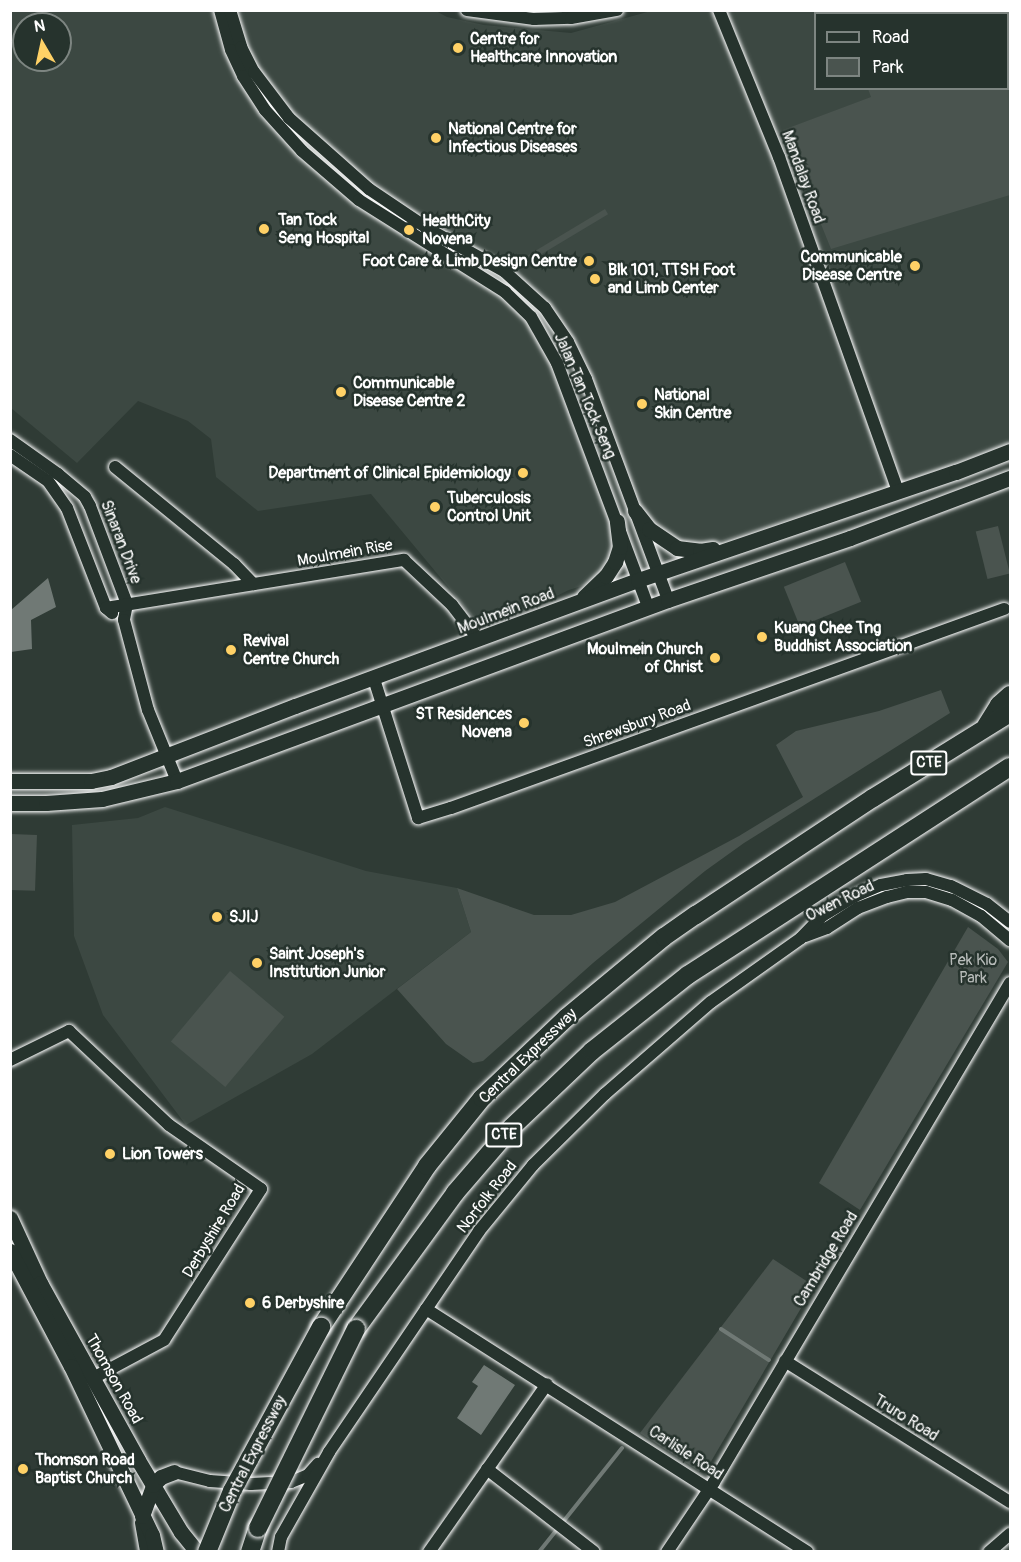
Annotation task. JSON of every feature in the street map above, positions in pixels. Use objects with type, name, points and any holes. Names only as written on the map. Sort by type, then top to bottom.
[{"type":"highway","points":[[985,728],[999,705],[1011,695]]},
{"type":"highway","name":"Central Expressway","points":[[207,1551],[232,1491],[321,1327],[427,1166],[482,1098],[566,1018],[680,926],[1011,713]]},
{"type":"highway","name":"CTE","points":[[250,1551],[258,1528],[356,1329],[455,1193],[512,1127],[592,1051],[688,975],[1011,767]]},
{"type":"main road","name":"Moulmein Road","points":[[10,781],[91,781],[111,777],[171,756],[295,705],[374,679],[638,580],[898,492],[1011,451]]},
{"type":"main road","points":[[10,803],[102,799],[177,781],[383,707],[648,607],[850,538],[1011,478]]},
{"type":"main road","points":[[635,511],[649,529],[677,548],[700,551],[739,546]]},
{"type":"main road","points":[[578,603],[595,588],[615,562],[620,547],[617,521]]},
{"type":"main road","name":"Thomson Road","points":[[10,1218],[40,1283],[138,1461],[197,1551]]},
{"type":"main road","name":"Thomson Road","points":[[10,1251],[71,1366],[140,1510],[156,1551]]},
{"type":"main road","points":[[138,1461],[174,1472]]},
{"type":"main road","points":[[140,1510],[153,1485],[160,1478],[174,1472]]},
{"type":"street","name":"Jalan Tan Tock Seng","points":[[220,10],[231,50],[243,76],[265,110],[302,151],[359,200],[505,291],[531,317],[557,363],[648,607]]},
{"type":"street","name":"Jalan Tan Tock Seng","points":[[230,10],[241,47],[254,72],[289,118],[369,189],[430,230],[504,271],[545,308],[568,342],[586,379],[668,600]]},
{"type":"street","points":[[467,10],[534,19],[571,18],[617,10]]},
{"type":"street","name":"Mandalay Road","points":[[719,10],[779,157],[898,492]]},
{"type":"street","name":"Sinaran Drive","points":[[10,440],[85,497],[96,519],[127,604],[124,620],[148,705],[171,756],[177,781]]},
{"type":"street","points":[[10,455],[48,481],[67,508],[106,608],[124,620]]},
{"type":"street","points":[[115,467],[234,564],[253,584]]},
{"type":"street","name":"Moulmein Rise","points":[[106,608],[404,560],[452,605],[479,640]]},
{"type":"street","name":"Shrewsbury Road","points":[[374,679],[418,818],[1004,609]]},
{"type":"street","name":"Owen Road","points":[[801,938],[822,916],[855,896],[881,885],[907,880],[926,879],[951,886],[987,904],[1011,922]]},
{"type":"street","name":"Owen Road","points":[[801,938],[827,928],[858,908],[907,892],[926,892],[952,900],[981,916],[1011,940]]},
{"type":"street","name":"Norfolk Road","points":[[278,1551],[281,1537],[329,1452],[479,1231],[533,1165],[597,1101],[711,1002],[801,938]]},
{"type":"street","name":"Cambridge Road","points":[[667,1551],[711,1488],[1011,982]]},
{"type":"street","name":"Derbyshire Road","points":[[10,1060],[69,1031],[169,1125],[261,1189],[164,1340],[93,1378]]},
{"type":"street","name":"Carlisle Road","points":[[426,1309],[711,1488],[806,1551]]},
{"type":"street","name":"Truro Road","points":[[785,1361],[1011,1502]]},
{"type":"street","points":[[429,1551],[547,1384]]},
{"type":"street","name":"Norfolk Road","points":[[174,1472],[210,1481],[251,1484],[291,1482],[308,1475],[329,1452]]},
{"type":"street","points":[[487,1469],[594,1551]]},
{"type":"street","points":[[140,1510],[146,1551]]},
{"type":"street","points":[[989,1551],[1011,1534]]},
{"type":"shaded area","name":"HealthCity Novena","points":[[434,10],[447,17],[484,25],[571,33],[651,11],[1010,11],[1010,444],[881,490],[569,590],[484,630],[371,494],[258,511],[216,477],[211,439],[188,421],[138,401],[77,463],[11,408],[10,11]]},
{"type":"shaded area","points":[[48,578],[56,607],[31,620],[32,649],[11,652],[11,610]]},
{"type":"shaded area","name":"Saint Joseph's Institution Junior","points":[[165,807],[366,871],[457,888],[471,932],[312,1054],[186,1125],[103,1015],[74,936],[72,825],[138,818]]},
{"type":"shaded area","points":[[484,1365],[515,1385],[481,1435],[457,1418],[478,1386],[472,1382]]},
{"type":"green space","points":[[1010,11],[1010,195],[831,249],[783,130],[871,97],[868,90],[1009,90],[1009,12],[839,12]]},
{"type":"green space","points":[[605,209],[608,214],[527,263],[524,258]]},
{"type":"green space","points":[[998,526],[1010,574],[988,579],[976,532]]},
{"type":"green space","points":[[845,562],[861,602],[800,627],[784,587]]},
{"type":"green space","points":[[941,690],[950,713],[744,843],[705,871],[593,963],[483,1061],[473,1063],[446,1044],[397,989],[471,932],[457,888],[534,915],[571,915],[615,902],[739,836],[803,797],[776,745],[796,731],[879,711]]},
{"type":"green space","points":[[11,834],[37,835],[35,891],[10,890]]},
{"type":"green space","name":"Pek Kio Park","points":[[968,927],[998,949],[1008,962],[860,1210],[819,1183]]},
{"type":"green space","points":[[230,971],[284,1017],[225,1087],[171,1041]]},
{"type":"green space","points":[[773,1259],[814,1286],[706,1470],[699,1471],[640,1433]]},
{"type":"waterway","points":[[721,1329],[769,1360]]},
{"type":"waterway","points":[[539,1552],[622,1448]]},
{"type":"place","name":"Centre for Healthcare Innovation","points":[[458,48]]},
{"type":"place","name":"National Centre for Infectious Diseases","points":[[436,138]]},
{"type":"place","name":"Tan Tock Seng Hospital","points":[[264,229]]},
{"type":"place","name":"HealthCity Novena","points":[[409,230]]},
{"type":"place","name":"Foot Care & Limb Design Centre","points":[[589,261]]},
{"type":"place","name":"Communicable Disease Centre","points":[[915,266]]},
{"type":"place","name":"Blk 101, TTSH Foot and Limb Center","points":[[595,279]]},
{"type":"place","name":"Communicable Disease Centre 2","points":[[341,392]]},
{"type":"place","name":"National Skin Centre","points":[[642,404]]},
{"type":"place","name":"Department of Clinical Epidemiology","points":[[523,473]]},
{"type":"place","name":"Tuberculosis Control Unit","points":[[435,507]]},
{"type":"place","name":"Kuang Chee Tng Buddhist Association","points":[[762,637]]},
{"type":"place","name":"Revival Centre Church","points":[[231,650]]},
{"type":"place","name":"Moulmein Church of Christ","points":[[715,658]]},
{"type":"place","name":"ST Residences Novena","points":[[524,723]]},
{"type":"place","name":"SJIJ","points":[[217,917]]},
{"type":"place","name":"Saint Joseph's Institution Junior","points":[[257,963]]},
{"type":"place","name":"Lion Towers","points":[[110,1154]]},
{"type":"place","name":"6 Derbyshire","points":[[250,1303]]},
{"type":"place","name":"Thomson Road Baptist Church","points":[[23,1469]]}]
